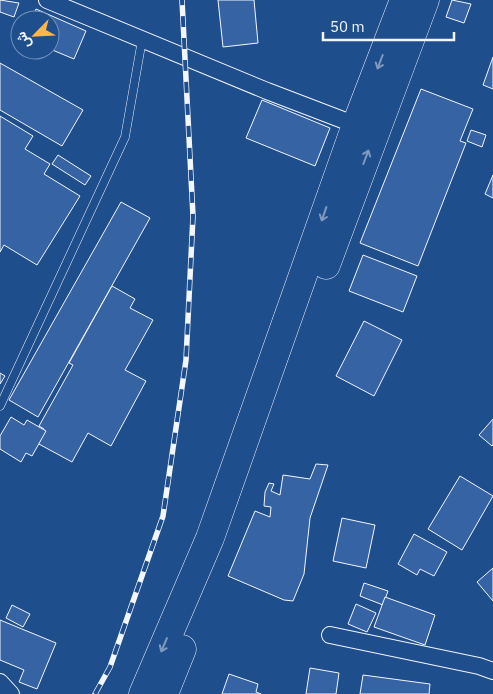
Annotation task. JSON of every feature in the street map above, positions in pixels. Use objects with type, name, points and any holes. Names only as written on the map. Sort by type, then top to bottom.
[{"type":"highway","points":[[143,694],[210,538],[356,125],[404,0]]},
{"type":"highway","points":[[164,694],[425,0]]},
{"type":"street","points":[[47,0],[356,125]]},
{"type":"street","points":[[330,635],[479,666],[493,671]]},
{"type":"street","points":[[0,682],[11,694]]},
{"type":"lane","points":[[0,406],[125,137],[142,40]]},
{"type":"building","points":[[0,0],[19,3],[16,10],[10,10],[10,16],[0,12]]},
{"type":"building","points":[[218,0],[254,0],[258,43],[223,47]]},
{"type":"building","points":[[452,0],[471,4],[464,23],[446,17]]},
{"type":"building","points":[[60,20],[86,31],[74,59],[60,53]]},
{"type":"building","points":[[493,57],[493,89],[483,85]]},
{"type":"building","points":[[0,63],[83,110],[62,146],[0,110]]},
{"type":"building","points":[[421,89],[473,109],[460,141],[466,143],[418,266],[360,243]]},
{"type":"building","points":[[262,100],[330,128],[315,166],[246,138]]},
{"type":"building","points":[[0,116],[33,136],[25,149],[50,164],[44,174],[80,196],[37,265],[4,245],[0,252]]},
{"type":"building","points":[[471,130],[486,135],[482,147],[467,141]]},
{"type":"building","points":[[58,155],[91,176],[85,185],[52,164]]},
{"type":"building","points":[[493,175],[493,198],[485,194]]},
{"type":"building","points":[[121,202],[150,218],[38,417],[9,400]]},
{"type":"building","points":[[363,255],[417,276],[403,312],[349,291]]},
{"type":"building","points":[[112,286],[135,299],[130,308],[153,320],[125,370],[146,381],[111,446],[88,433],[72,462],[37,443],[44,429],[39,426],[73,365],[69,363]]},
{"type":"building","points":[[364,321],[402,340],[374,396],[336,376]]},
{"type":"building","points":[[0,373],[5,376],[0,384]]},
{"type":"building","points":[[11,417],[24,425],[27,420],[46,431],[32,456],[26,453],[21,462],[0,449],[0,436]]},
{"type":"building","points":[[493,419],[493,445],[492,446],[479,435]]},
{"type":"building","points":[[316,464],[328,465],[310,518],[304,574],[293,601],[284,600],[228,576],[255,511],[270,517],[271,507],[264,506],[265,492],[269,483],[274,484],[271,491],[280,495],[283,475],[310,479]]},
{"type":"building","points":[[460,476],[493,496],[462,550],[428,529]]},
{"type":"building","points":[[342,518],[375,525],[366,568],[333,561]]},
{"type":"building","points":[[414,534],[447,552],[434,576],[420,569],[417,575],[398,564]]},
{"type":"building","points":[[493,568],[493,601],[477,582]]},
{"type":"building","points":[[364,583],[388,591],[383,605],[360,596]]},
{"type":"building","points":[[385,597],[435,615],[425,645],[374,627]]},
{"type":"building","points":[[356,604],[376,613],[367,632],[348,624]]},
{"type":"building","points":[[12,605],[30,614],[23,627],[6,618]]},
{"type":"building","points":[[0,620],[56,643],[37,689],[19,682],[24,670],[0,660]]},
{"type":"building","points":[[310,668],[339,673],[336,694],[306,694]]},
{"type":"building","points":[[229,674],[258,684],[256,692],[261,694],[222,694]]},
{"type":"building","points":[[363,675],[430,684],[429,694],[360,694]]},
{"type":"railway","points":[[95,694],[110,667],[163,516],[186,360],[193,216],[182,0]]}]
